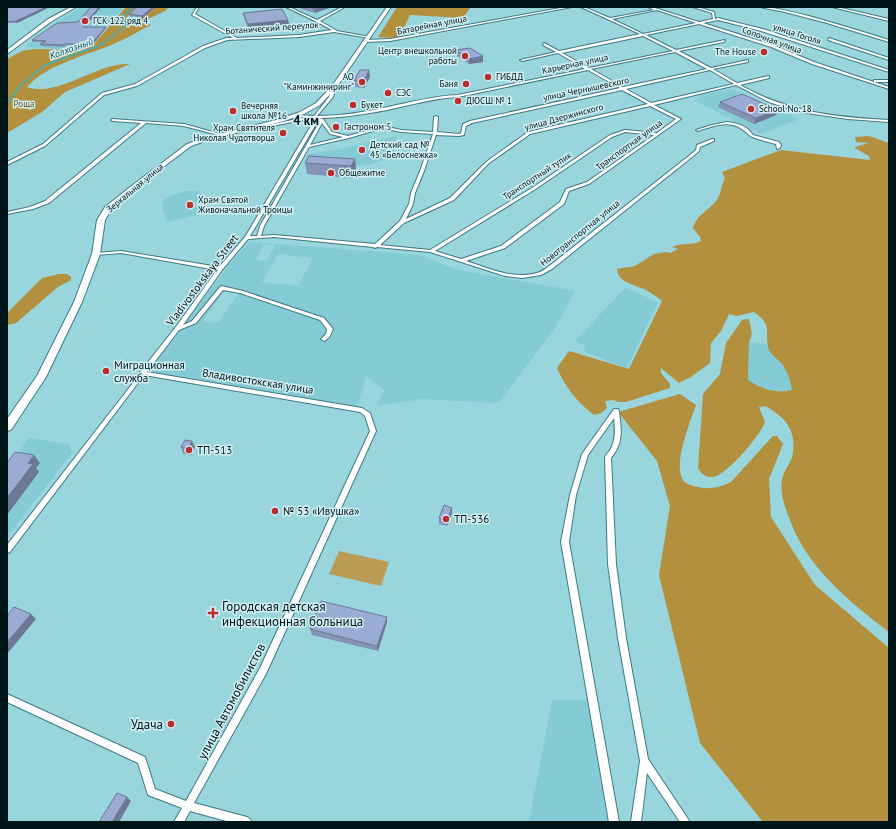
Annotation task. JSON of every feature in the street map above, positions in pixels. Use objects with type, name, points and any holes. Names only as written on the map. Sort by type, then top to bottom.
[{"type":"main road","points":[[7,52],[50,20],[74,7]]},
{"type":"main road","name":"Vladivostokskaya Street","points":[[334,88],[389,7]]},
{"type":"main road","name":"Зеркальная улица","points":[[7,427],[32,391],[53,356],[78,302],[96,254],[101,220],[111,206],[186,147],[222,135],[296,116],[318,104],[334,88]]},
{"type":"street","points":[[198,7],[193,14],[238,39]]},
{"type":"street","points":[[287,7],[317,20],[334,31]]},
{"type":"street","points":[[317,20],[344,7]]},
{"type":"street","name":"Батарейная улица","points":[[334,31],[367,39],[390,40],[571,7]]},
{"type":"street","points":[[582,7],[676,51],[710,69],[734,85],[788,107],[850,118],[889,121]]},
{"type":"street","name":"Сопочная улица","points":[[649,7],[742,37],[889,88]]},
{"type":"street","points":[[694,7],[713,12],[714,19]]},
{"type":"street","points":[[760,7],[785,10],[889,41]]},
{"type":"street","points":[[834,7],[889,20]]},
{"type":"street","points":[[604,21],[656,10]]},
{"type":"street","name":"улица Гоголя","points":[[522,60],[714,19],[722,19],[752,27],[889,71]]},
{"type":"street","name":"Ботанический переулок","points":[[7,164],[44,145],[103,94],[146,80],[192,53],[216,42],[238,39],[299,36],[334,31]]},
{"type":"street","points":[[735,40],[742,37]]},
{"type":"street","points":[[829,39],[889,59]]},
{"type":"street","name":"Карьерная улица","points":[[251,128],[312,118],[337,117],[441,97],[458,96],[724,41]]},
{"type":"street","name":"Транспортная улица","points":[[460,261],[503,247],[562,203],[567,190],[588,183],[679,119],[544,44]]},
{"type":"street","name":"улица Чернышевского","points":[[434,133],[463,134],[464,125],[471,122],[747,61]]},
{"type":"street","name":"улица Дзержинского","points":[[375,247],[402,222],[452,199],[487,163],[529,133],[768,77]]},
{"type":"street","points":[[864,80],[889,81]]},
{"type":"street","name":"Vladivostokskaya Street","points":[[7,550],[177,329],[220,270],[247,238],[314,124],[312,118],[331,97],[334,88]]},
{"type":"street","name":"Карьерная улица","points":[[296,116],[312,118]]},
{"type":"street","points":[[402,222],[411,204],[413,193],[422,171],[434,133],[436,117]]},
{"type":"street","points":[[312,118],[322,120],[331,133],[348,137]]},
{"type":"street","points":[[114,120],[168,124],[203,129],[222,135]]},
{"type":"street","points":[[259,236],[262,226],[309,146],[322,120]]},
{"type":"street","points":[[7,213],[31,208],[47,202],[145,122]]},
{"type":"street","points":[[698,130],[722,123],[731,123],[748,130],[752,136],[777,142],[779,145],[778,148]]},
{"type":"street","points":[[309,146],[383,127],[401,131],[434,133]]},
{"type":"street","name":"Транспортный тупик","points":[[431,251],[533,189],[611,136],[624,131],[657,134]]},
{"type":"street","name":"Новотранспортная улица","points":[[247,238],[274,236],[375,247],[431,251],[511,276],[527,277],[542,274],[691,156],[698,150],[698,146],[713,140]]},
{"type":"street","points":[[96,254],[121,252],[220,270]]},
{"type":"street","points":[[177,329],[194,322],[222,288],[241,292],[322,319],[330,329],[328,336],[324,339]]},
{"type":"street","name":"Владивостокская улица","points":[[142,373],[362,410],[368,415]]},
{"type":"street","points":[[614,822],[565,542],[573,495],[585,454],[616,411],[619,438],[614,450],[608,456],[612,564],[622,638],[644,761],[636,822]]},
{"type":"street","name":"улица Автомобилистов","points":[[179,822],[263,671],[374,431],[368,415]]},
{"type":"street","points":[[7,698],[142,760],[151,792],[188,806],[247,822]]},
{"type":"street","points":[[644,761],[685,822]]},
{"type":"shaded area","points":[[82,7],[124,7],[90,47],[75,50],[25,47],[57,22]]},
{"type":"shaded area","points":[[733,89],[799,119],[761,134],[694,100],[700,98],[699,96]]},
{"type":"shaded area","name":"Детский сад № 45 «Белоснежка»","points":[[397,136],[393,157],[363,166],[336,163],[331,158],[306,157],[308,154],[340,149]]},
{"type":"shaded area","points":[[187,191],[196,191],[202,194],[210,212],[167,222],[162,208],[163,201],[171,195]]},
{"type":"shaded area","points":[[250,242],[419,255],[459,270],[575,291],[556,327],[498,403],[422,399],[376,406],[385,390],[366,377],[357,407],[148,371],[235,257]],"holes":[[[264,244],[275,245],[267,261],[256,260]],[[278,254],[313,258],[298,286],[262,282]],[[224,291],[239,293],[218,323],[203,321]]]},
{"type":"shaded area","points":[[625,288],[658,302],[627,368],[584,352],[585,346],[575,341]]},
{"type":"shaded area","points":[[749,342],[769,344],[770,351],[782,364],[789,376],[792,390],[774,392],[759,387],[748,380]]},
{"type":"shaded area","points":[[28,438],[69,444],[72,453],[7,537],[7,478],[17,456]]},
{"type":"shaded area","points":[[339,551],[389,562],[381,586],[329,574]]},
{"type":"shaded area","points":[[552,700],[587,700],[610,822],[529,822]]},
{"type":"green space","name":"Роща","points":[[126,7],[137,7],[125,19],[140,19],[154,7],[169,7],[165,11],[146,20],[147,23],[151,25],[127,38],[70,60],[46,72],[36,79],[27,87],[39,89],[52,88],[104,68],[130,64],[65,92],[42,112],[7,133],[7,59],[22,51],[34,49],[75,50],[92,46]]},
{"type":"green space","points":[[397,7],[471,7],[463,18],[410,15],[400,36],[392,38],[378,37]]},
{"type":"green space","points":[[869,136],[889,143],[889,632],[861,610],[820,571],[800,541],[792,525],[782,495],[781,488],[783,476],[792,457],[793,440],[789,426],[779,415],[765,406],[759,407],[765,422],[757,435],[735,462],[719,475],[713,477],[704,475],[698,468],[703,394],[720,374],[726,343],[742,320],[749,319],[752,334],[749,342],[748,380],[769,390],[792,390],[790,379],[786,370],[769,350],[767,344],[766,326],[760,317],[754,312],[736,316],[729,314],[721,331],[711,343],[710,363],[691,377],[679,383],[661,368],[661,373],[670,384],[670,388],[626,402],[618,402],[614,400],[605,401],[607,408],[601,413],[594,415],[572,394],[557,368],[569,351],[629,369],[662,301],[648,291],[628,283],[620,277],[617,269],[635,266],[654,254],[665,252],[671,253],[678,249],[672,247],[701,241],[700,237],[693,228],[698,218],[717,200],[725,178],[722,172],[781,150],[870,160],[869,156],[855,148],[869,143],[856,142],[855,137]]},
{"type":"green space","points":[[59,274],[67,274],[71,277],[71,280],[58,287],[16,323],[7,325],[7,314],[42,278]]},
{"type":"green space","points":[[680,394],[696,405],[681,452],[680,471],[683,480],[686,483],[702,488],[719,487],[731,482],[773,436],[777,436],[783,444],[769,479],[771,517],[815,585],[889,648],[889,822],[763,822],[700,743],[659,575],[670,506],[657,461],[618,412]]},
{"type":"building","points":[[7,7],[46,7],[16,21],[7,22]]},
{"type":"building","points":[[91,7],[99,7],[83,27],[106,27],[91,44],[40,44],[46,41],[32,40],[57,23],[78,22]]},
{"type":"building","points":[[137,7],[153,7],[142,16],[129,14]]},
{"type":"building","points":[[282,9],[288,20],[248,24],[243,13]]},
{"type":"building","points":[[470,48],[483,56],[469,59],[456,50]]},
{"type":"building","points":[[360,70],[369,70],[364,81],[354,80]]},
{"type":"building","points":[[742,94],[778,110],[756,118],[720,102]]},
{"type":"building","points":[[309,156],[355,159],[351,166],[305,163]]},
{"type":"building","points":[[185,440],[192,441],[188,449],[181,447]]},
{"type":"building","points":[[15,452],[34,455],[28,463],[33,464],[7,498],[7,463]]},
{"type":"building","points":[[444,505],[452,508],[447,520],[439,518]]},
{"type":"building","points":[[321,601],[387,617],[377,646],[310,629]]},
{"type":"building","points":[[14,607],[31,614],[7,642],[7,616]]},
{"type":"building","points":[[117,793],[127,797],[112,822],[99,822]]},
{"type":"waterway","name":"Колхозный","points":[[7,104],[21,85],[45,65],[99,46],[126,26],[125,22],[121,19],[132,7]]},
{"type":"place","name":"ГСК 122 ряд 4","points":[[85,21]]},
{"type":"place","name":"The House","points":[[764,52]]},
{"type":"place","name":"Центр внешкольной работы","points":[[465,56]]},
{"type":"place","name":"ГИБДД","points":[[488,77]]},
{"type":"place","name":"АО \"Каминжиниринг\"","points":[[362,82]]},
{"type":"place","name":"Баня","points":[[466,84]]},
{"type":"place","name":"СЭС","points":[[388,93]]},
{"type":"place","name":"ДЮСШ № 1","points":[[458,101]]},
{"type":"place","name":"Букет","points":[[353,105]]},
{"type":"place","name":"School No. 18","points":[[751,109]]},
{"type":"place","name":"Вечерняя школа №16","points":[[233,111]]},
{"type":"place","name":"Гастроном 5","points":[[336,127]]},
{"type":"place","name":"Храм Святителя Николая Чудотворца","points":[[283,133]]},
{"type":"place","name":"Детский сад № 45 «Белоснежка»","points":[[362,150]]},
{"type":"place","name":"Общежитие","points":[[331,173]]},
{"type":"place","name":"Храм Святой Живоначальной Троицы","points":[[190,205]]},
{"type":"place","name":"Миграционная служба","points":[[106,371]]},
{"type":"place","name":"ТП-513","points":[[189,450]]},
{"type":"place","name":"№ 53 «Ивушка»","points":[[275,511]]},
{"type":"place","name":"ТП-536","points":[[446,519]]},
{"type":"place","name":"Городская детская инфекционная больница","points":[[213,613]]},
{"type":"place","name":"Удача","points":[[171,724]]},
{"type":"district","name":"4 км","points":[[306,120]]}]
